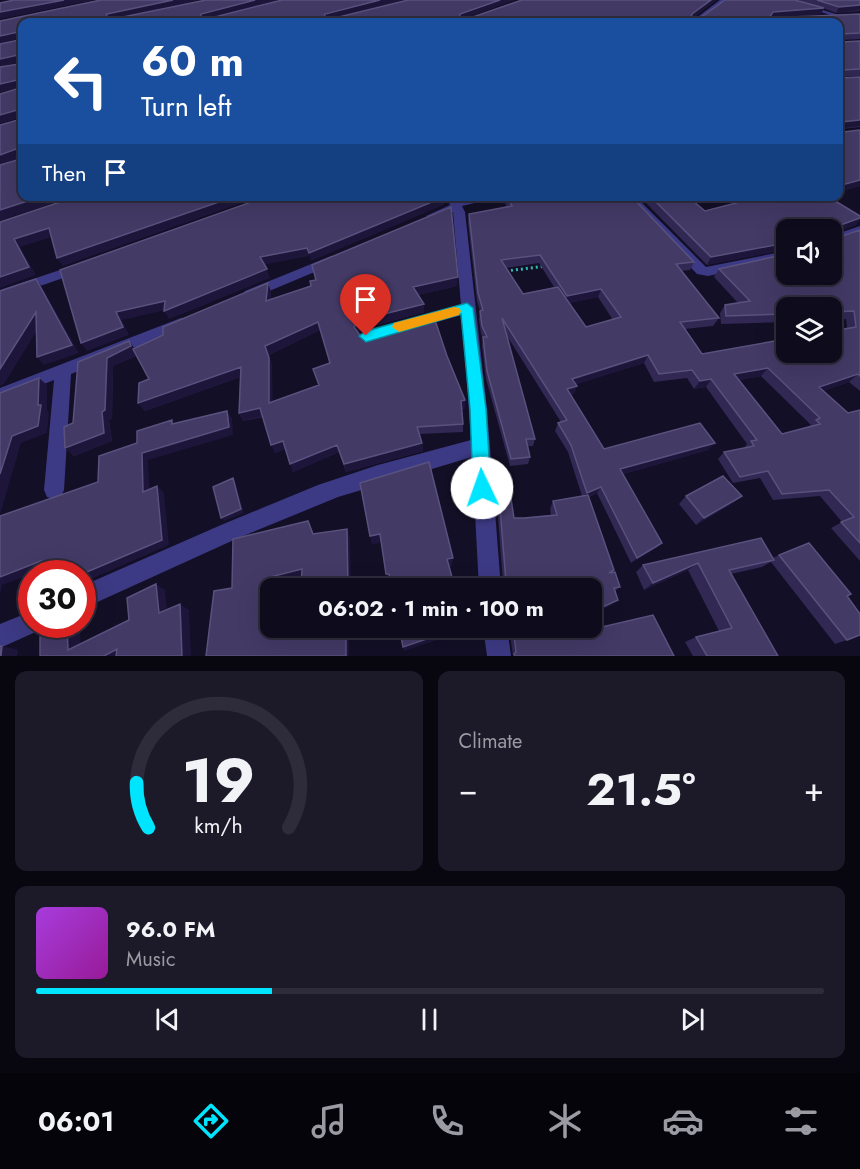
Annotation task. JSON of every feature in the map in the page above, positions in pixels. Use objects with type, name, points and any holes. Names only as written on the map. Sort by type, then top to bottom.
[{"type":"street","points":[[707,0],[723,1]]},
{"type":"street","points":[[785,0],[839,16]]},
{"type":"street","points":[[700,18],[723,1]]},
{"type":"street","points":[[817,18],[850,15]]},
{"type":"street","points":[[633,201],[702,271],[708,272],[776,257]]},
{"type":"street","points":[[413,223],[454,202],[459,212],[489,578]]},
{"type":"street","points":[[842,236],[860,230]]},
{"type":"street","points":[[242,298],[346,254]]},
{"type":"street","points":[[0,295],[94,262]]},
{"type":"street","points":[[399,327],[467,308]]},
{"type":"street","points":[[0,395],[198,316]]},
{"type":"street","points":[[54,490],[63,371]]},
{"type":"street","points":[[96,592],[252,521],[319,494],[365,478],[480,446]]},
{"type":"street","points":[[0,636],[18,628]]},
{"type":"street","points":[[497,638],[499,656]]},
{"type":"path","points":[[499,272],[554,265]]},
{"type":"building","points":[[14,0],[64,0],[0,12],[0,3]]},
{"type":"building","points":[[101,0],[173,0],[107,14],[106,18],[18,18],[18,32],[0,36],[0,21]]},
{"type":"building","points":[[206,0],[255,0],[201,14],[200,18],[118,18]]},
{"type":"building","points":[[282,0],[380,0],[325,14],[324,18],[211,18]]},
{"type":"building","points":[[408,0],[500,0],[460,14],[460,18],[335,18]]},
{"type":"building","points":[[522,0],[711,0],[692,14],[691,18],[470,18]]},
{"type":"building","points":[[725,0],[795,0],[824,8],[773,12],[769,18],[700,18]]},
{"type":"building","points":[[817,0],[860,0],[860,5],[839,7]]},
{"type":"building","points":[[860,14],[860,33],[843,34],[843,18],[769,18]]},
{"type":"building","points":[[18,40],[18,55],[0,59],[0,44]]},
{"type":"building","points":[[860,41],[860,69],[843,70],[843,42]]},
{"type":"building","points":[[18,64],[18,81],[0,84],[0,67]]},
{"type":"building","points":[[860,77],[860,120],[843,122],[843,78]]},
{"type":"building","points":[[18,89],[18,111],[0,115],[0,94]]},
{"type":"building","points":[[18,120],[18,150],[0,155],[0,125]]},
{"type":"building","points":[[860,130],[860,180],[843,185],[843,132]]},
{"type":"building","points":[[18,156],[18,201],[28,201],[0,210],[0,165],[17,160]]},
{"type":"building","points":[[63,201],[222,201],[57,258],[49,228],[14,239],[29,267],[0,277],[0,222]]},
{"type":"building","points":[[254,201],[434,201],[309,253],[307,248],[260,257],[267,269],[164,311],[165,301],[116,312],[123,327],[81,343],[60,270]]},
{"type":"building","points":[[510,201],[636,201],[694,262],[676,264],[719,318],[680,322],[702,354],[776,341],[776,363],[842,363],[842,329],[856,327],[854,311],[842,312],[842,297],[776,297],[776,314],[726,316],[725,305],[750,301],[719,269],[776,256],[776,285],[842,285],[842,236],[860,230],[860,376],[858,374],[819,387],[848,413],[860,410],[860,543],[841,522],[854,517],[829,490],[782,494],[768,471],[740,477],[724,452],[754,446],[751,441],[757,440],[711,379],[700,381],[692,370],[659,374],[648,355],[572,379],[577,386],[567,389],[604,449],[700,423],[715,443],[620,469],[662,543],[637,558],[601,487],[587,493],[571,445],[558,423],[567,420],[502,318],[535,439],[526,439],[530,457],[511,459],[487,371],[483,337],[487,337],[482,326],[480,311],[483,310],[478,293],[469,214],[512,206]],"holes":[[[540,255],[567,296],[601,289],[621,317],[586,327],[558,287],[523,294],[501,260]],[[768,368],[820,418],[816,420],[820,424],[782,434],[734,374]]]},
{"type":"building","points":[[655,201],[693,201],[705,211],[744,201],[835,201],[860,218],[842,224],[842,219],[776,219],[776,245],[711,257]]},
{"type":"building","points":[[451,207],[458,277],[413,287],[424,304],[364,319],[354,327],[359,334],[365,336],[432,317],[465,400],[461,401],[463,424],[417,427],[422,443],[344,464],[337,445],[290,464],[283,441],[271,445],[260,408],[239,413],[241,367],[138,403],[139,383],[149,379],[133,349],[163,335],[163,327],[268,283],[266,301],[311,286],[310,281],[316,280],[312,265]],"holes":[[[318,322],[330,363],[313,369],[319,385],[269,403],[269,358],[265,346]]]},
{"type":"building","points":[[36,279],[72,345],[37,357],[36,312],[0,369],[0,291]]},
{"type":"building","points":[[129,341],[131,346],[107,358],[105,410],[102,412],[104,433],[65,448],[64,427],[73,423],[78,362]]},
{"type":"building","points":[[39,378],[38,405],[41,405],[38,426],[12,436],[0,474],[0,393]]},
{"type":"building","points":[[227,411],[229,427],[142,453],[143,492],[157,486],[162,540],[96,568],[96,560],[18,560],[18,570],[0,577],[0,516],[98,482],[99,456],[137,443],[137,431],[172,420],[172,424]]},
{"type":"building","points":[[429,462],[453,558],[447,559],[452,578],[390,578],[389,574],[386,574],[380,534],[370,536],[360,483]]},
{"type":"building","points":[[723,476],[742,496],[704,518],[686,496]]},
{"type":"building","points":[[233,478],[241,509],[221,518],[213,487]]},
{"type":"building","points":[[510,492],[514,518],[524,518],[557,515],[553,501],[588,495],[614,570],[609,573],[615,572],[620,587],[614,588],[618,600],[602,607],[602,578],[506,578],[499,496]]},
{"type":"building","points":[[308,521],[313,534],[347,529],[348,578],[302,578],[302,569],[260,578],[260,638],[346,638],[346,656],[206,656],[214,591],[232,588],[233,539]]},
{"type":"building","points":[[761,538],[774,560],[729,570],[778,656],[707,656],[696,637],[732,628],[698,563],[653,583],[643,565]]},
{"type":"building","points":[[809,543],[851,594],[847,596],[860,614],[860,635],[847,640],[779,555]]},
{"type":"building","points":[[156,584],[159,613],[180,604],[182,656],[116,656],[117,649],[104,656],[40,656],[40,638],[68,638],[68,650],[129,620],[127,598]]},
{"type":"building","points":[[653,615],[674,656],[515,656],[514,654],[516,652],[514,638],[602,638],[602,627]]},
{"type":"building","points":[[401,638],[430,638],[403,647]]},
{"type":"slow traffic","points":[[399,327],[454,311]]},
{"type":"route","points":[[366,336],[467,308],[478,409],[482,488]]}]
